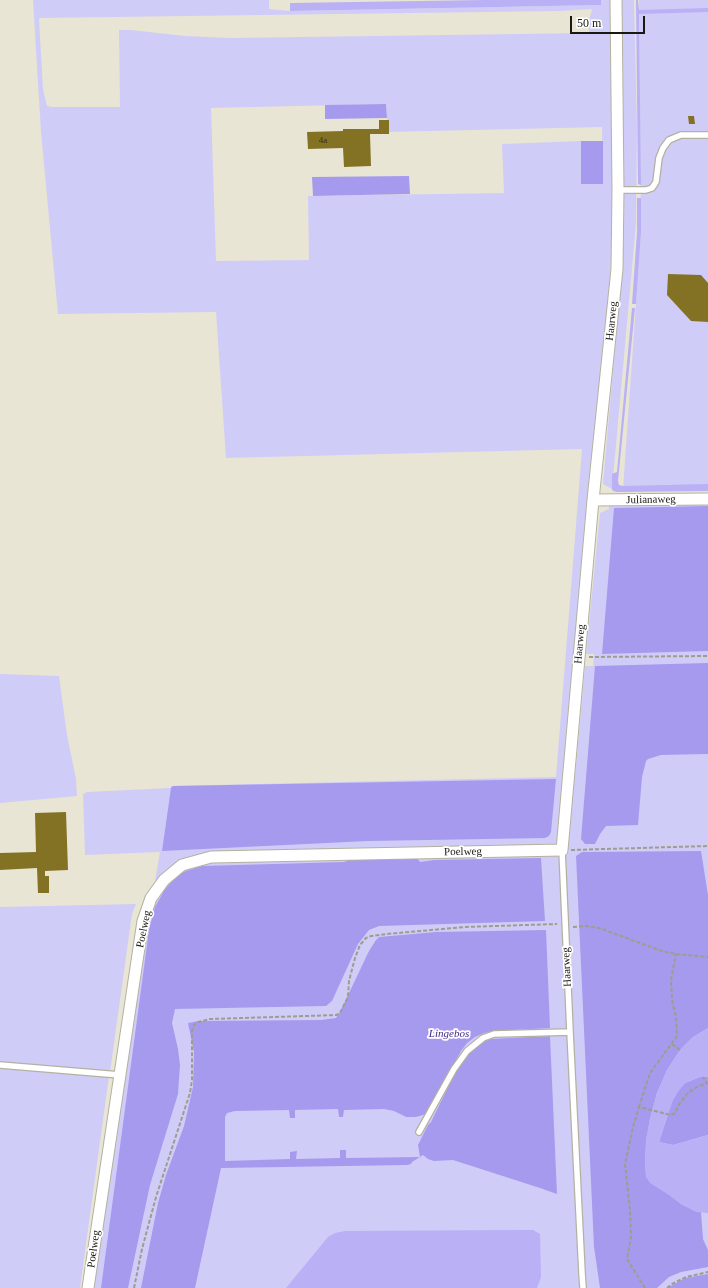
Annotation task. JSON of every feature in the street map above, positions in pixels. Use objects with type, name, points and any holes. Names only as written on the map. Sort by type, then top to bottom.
[{"type":"street","name":"Haarweg","points":[[562,850],[617,269],[618,190],[616,0]]},
{"type":"street","name":"Julianaweg","points":[[594,500],[708,499]]},
{"type":"street","name":"Poelweg","points":[[88,1288],[143,921],[151,898],[164,880],[182,865],[211,857],[562,850]]},
{"type":"lane","points":[[618,190],[646,190],[652,188],[656,182],[663,148],[669,140],[681,135],[708,135]]},
{"type":"lane","name":"Haarweg","points":[[562,850],[582,1273],[584,1288]]},
{"type":"lane","points":[[419,1132],[454,1069],[467,1050],[483,1038],[494,1034],[570,1032]]},
{"type":"lane","points":[[0,1065],[120,1075]]},
{"type":"path","points":[[579,658],[620,656],[708,656]]},
{"type":"path","points":[[562,850],[708,846]]},
{"type":"path","points":[[134,1288],[142,1249],[156,1197],[190,1093],[192,1080],[192,1031],[194,1025],[198,1022],[210,1020],[337,1015],[341,1012],[348,996],[349,981],[357,950],[363,941],[371,936],[464,927],[558,924]]},
{"type":"path","points":[[565,924],[571,927],[587,926],[612,932],[662,951],[708,957]]},
{"type":"path","points":[[645,1288],[627,1259],[631,1237],[630,1210],[625,1164],[638,1107],[650,1073],[677,1036],[671,980],[676,954]]},
{"type":"path","points":[[672,1044],[680,1050]]},
{"type":"path","points":[[638,1107],[671,1115],[675,1112],[688,1093],[707,1083],[703,1077]]},
{"type":"path","points":[[667,1288],[686,1277],[708,1272]]},
{"type":"green space","name":"Lingebos","points":[[33,0],[269,0],[269,9],[290,11],[601,5],[601,0],[613,0],[614,208],[610,275],[565,777],[575,776],[585,666],[593,666],[594,654],[586,654],[600,513],[609,509],[609,504],[708,503],[708,1288],[86,1288],[160,852],[85,855],[83,794],[87,792],[170,788],[171,786],[556,777],[582,449],[226,458],[216,312],[58,314],[41,132]],"holes":[[[592,9],[590,15],[589,33],[230,38],[185,36],[119,30],[120,107],[47,106],[43,89],[40,18],[560,11]],[[386,104],[388,132],[602,127],[603,184],[581,184],[581,141],[502,144],[504,193],[308,196],[309,260],[216,261],[211,108]]]},
{"type":"green space","points":[[622,0],[634,0],[637,127],[636,224],[612,489],[603,484],[624,232]]},
{"type":"green space","points":[[639,0],[708,0],[708,488],[623,489],[641,232]]},
{"type":"green space","points":[[386,104],[387,118],[325,119],[325,105]]},
{"type":"green space","points":[[581,141],[603,141],[603,184],[581,184]]},
{"type":"green space","points":[[409,176],[410,194],[313,196],[312,177]]},
{"type":"green space","points":[[708,506],[708,651],[602,654],[614,508]]},
{"type":"green space","points":[[708,663],[708,754],[661,755],[648,759],[646,761],[642,777],[638,825],[606,826],[595,844],[585,844],[581,839],[595,666]]},
{"type":"green space","points":[[0,674],[59,676],[67,735],[76,779],[77,796],[0,803]]},
{"type":"green space","points":[[556,779],[551,832],[549,836],[545,838],[368,841],[162,851],[171,788],[173,786]]},
{"type":"green space","points":[[701,851],[708,895],[708,1028],[693,1037],[680,1050],[667,1070],[657,1093],[650,1119],[646,1141],[645,1168],[672,1197],[681,1204],[697,1212],[701,1212],[703,1239],[708,1250],[708,1267],[681,1272],[669,1277],[657,1288],[600,1288],[594,1247],[576,856],[582,852]]},
{"type":"green space","points":[[414,855],[420,862],[434,860],[541,858],[545,921],[379,926],[369,930],[358,944],[332,1001],[326,1006],[175,1009],[172,1023],[180,1065],[178,1094],[150,1185],[128,1288],[101,1288],[149,930],[155,907],[165,889],[178,875],[202,866],[344,862],[349,858]]},
{"type":"green space","points":[[136,904],[132,914],[110,1072],[0,1062],[0,907]]},
{"type":"green space","points":[[546,930],[550,1028],[493,1031],[475,1037],[467,1043],[461,1051],[426,1114],[416,1117],[406,1117],[394,1111],[384,1109],[344,1110],[343,1117],[339,1117],[338,1109],[295,1110],[295,1118],[290,1118],[289,1110],[235,1111],[227,1113],[225,1117],[225,1161],[290,1159],[290,1152],[297,1151],[296,1159],[340,1158],[340,1150],[346,1150],[346,1158],[420,1157],[411,1164],[407,1165],[221,1168],[195,1288],[141,1288],[158,1203],[166,1175],[184,1126],[193,1087],[194,1052],[188,1023],[199,1021],[321,1020],[336,1018],[369,951],[379,937],[436,932]]},
{"type":"green space","points":[[550,1036],[557,1194],[453,1160],[434,1161],[423,1155],[420,1157],[418,1145],[458,1067],[472,1050],[485,1041],[491,1039]]},
{"type":"green space","points":[[0,1067],[109,1076],[80,1288],[0,1288]]},
{"type":"green space","points":[[700,1077],[708,1077],[708,1135],[673,1145],[659,1142],[672,1102],[678,1091],[685,1083]]},
{"type":"green space","points":[[708,1274],[708,1288],[667,1288],[685,1278]]},
{"type":"shaded area","points":[[601,0],[601,5],[290,11],[290,3]]},
{"type":"shaded area","points":[[636,0],[638,0],[639,10],[708,8],[708,12],[639,14],[641,185],[638,184]]},
{"type":"shaded area","points":[[637,198],[641,198],[641,233],[636,304],[632,304],[637,232]]},
{"type":"shaded area","points":[[632,308],[635,308],[618,481],[619,485],[708,484],[708,491],[617,492],[613,491],[612,489],[612,474],[617,472]]},
{"type":"shaded area","points":[[708,1028],[708,1077],[700,1077],[685,1083],[678,1091],[672,1102],[659,1142],[673,1145],[708,1135],[708,1213],[697,1212],[681,1204],[650,1183],[646,1177],[645,1168],[646,1141],[650,1119],[657,1093],[667,1070],[680,1050],[693,1037]]},
{"type":"shaded area","points":[[533,1230],[540,1234],[541,1277],[537,1288],[286,1288],[328,1237],[335,1233],[345,1231]]},
{"type":"building","points":[[688,116],[694,116],[695,124],[689,124]]},
{"type":"building","points":[[379,120],[389,120],[389,134],[370,134],[371,166],[344,167],[343,148],[308,149],[307,132],[343,131],[343,129],[379,129]]},
{"type":"building","points":[[668,274],[701,275],[708,283],[708,322],[691,321],[667,295]]},
{"type":"building","points":[[66,812],[68,870],[45,871],[45,876],[49,876],[49,893],[38,893],[37,868],[0,870],[0,853],[36,852],[35,813]]}]
